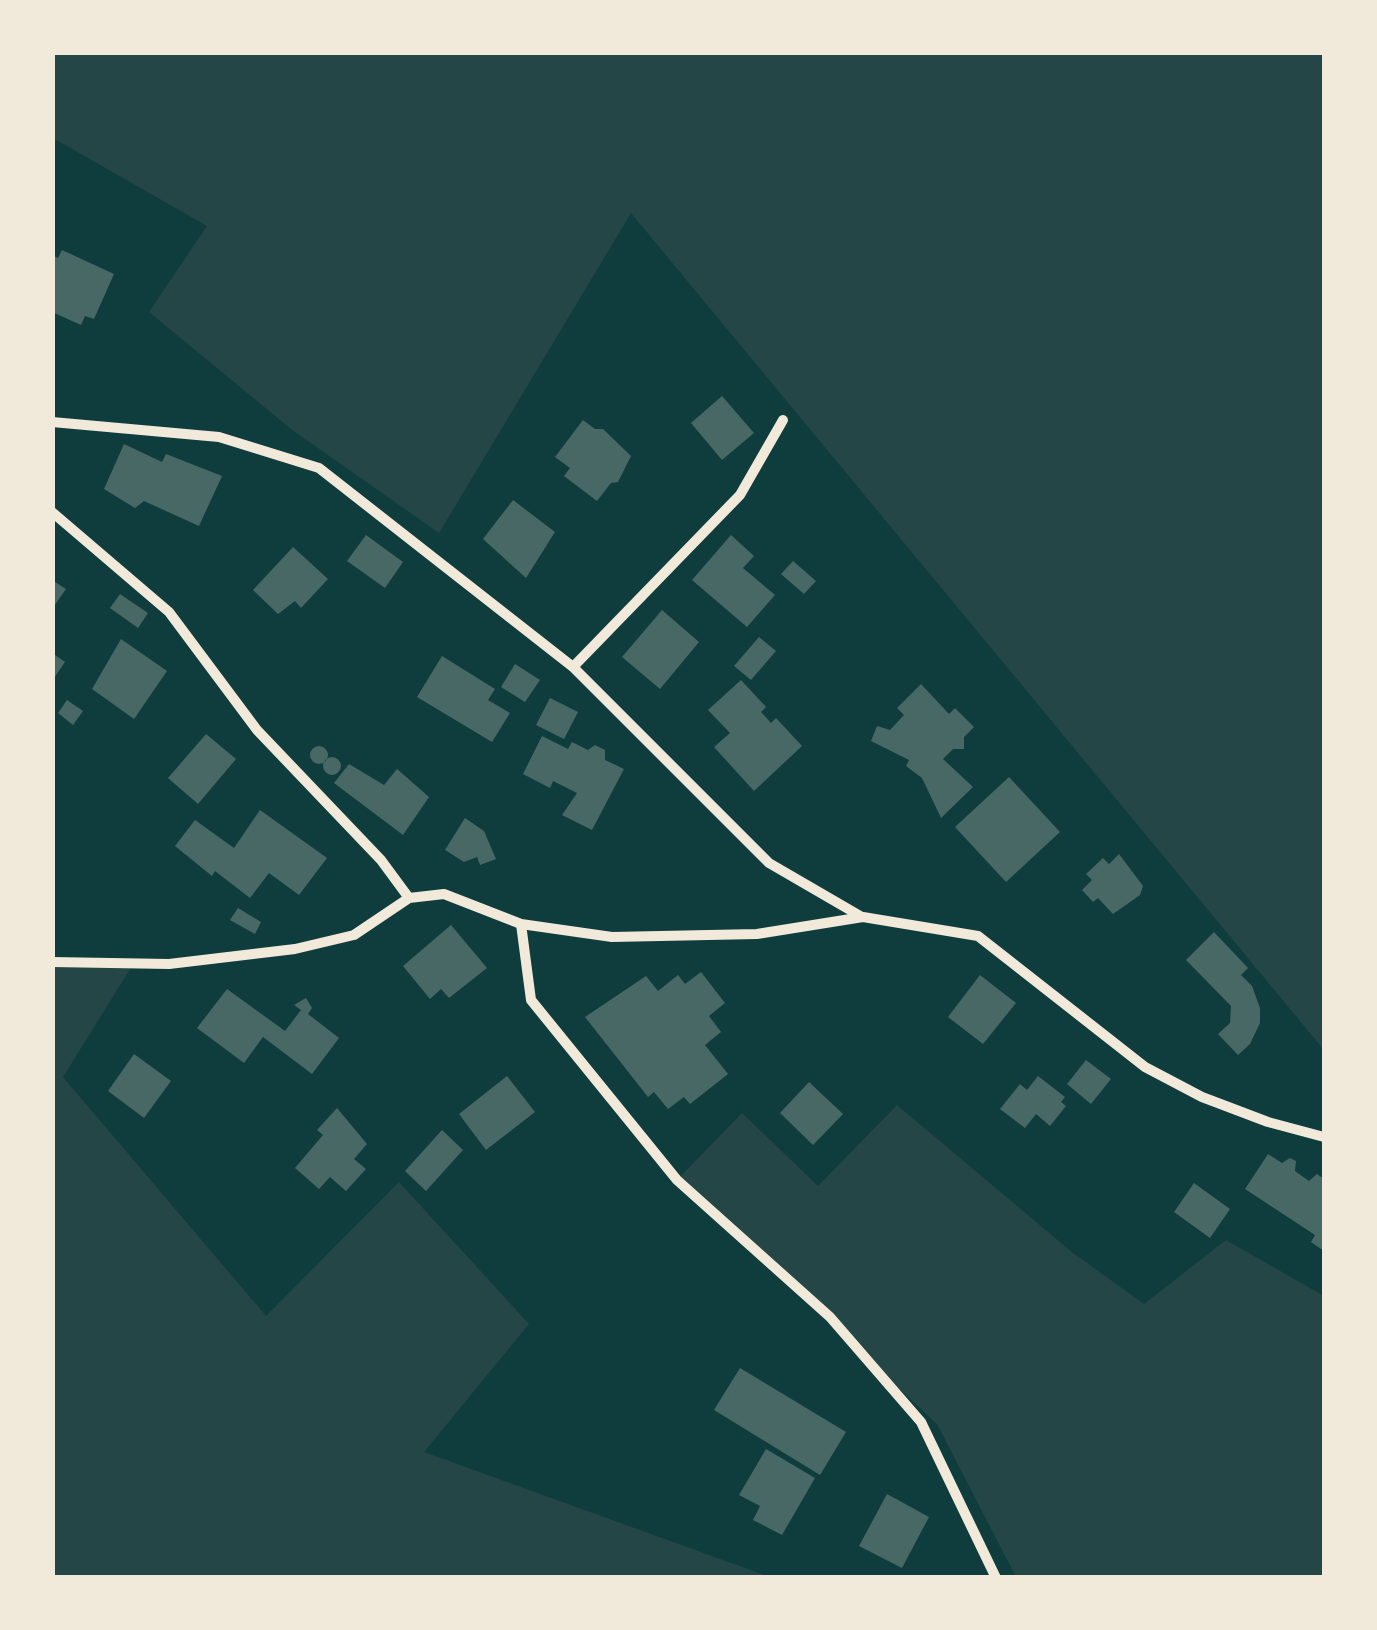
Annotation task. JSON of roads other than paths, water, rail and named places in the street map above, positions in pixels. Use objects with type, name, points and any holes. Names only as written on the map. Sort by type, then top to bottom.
[{"type":"street","points":[[574,667],[740,495],[783,420]]},
{"type":"street","points":[[52,422],[220,437],[319,468],[574,667],[769,863],[863,917]]},
{"type":"street","points":[[52,512],[169,612],[257,730],[381,860],[408,898]]},
{"type":"street","points":[[52,962],[169,964],[296,949],[354,936],[408,898],[444,894],[521,924],[612,937],[739,934],[863,917],[978,936],[1145,1067],[1202,1097],[1268,1122],[1324,1137]]},
{"type":"street","points":[[521,924],[531,1000],[676,1180],[830,1317],[921,1422],[996,1578]]}]
